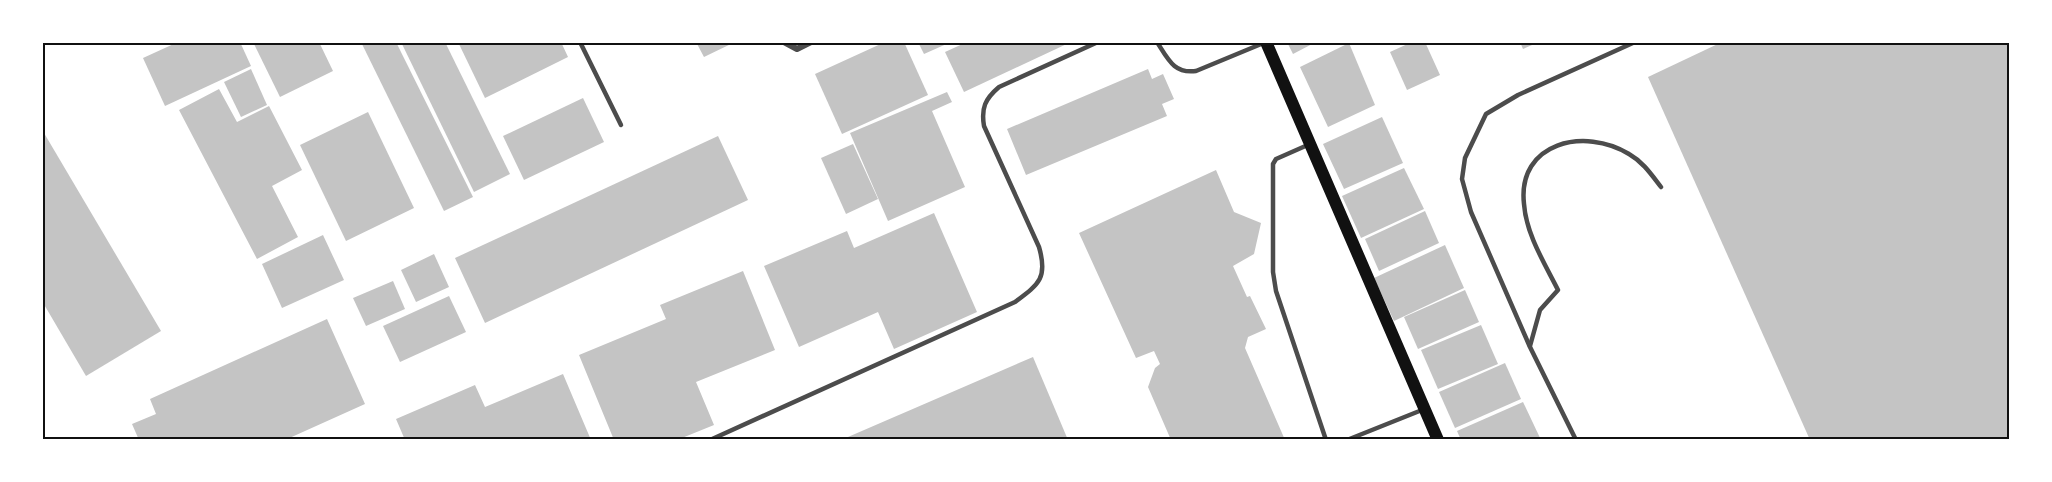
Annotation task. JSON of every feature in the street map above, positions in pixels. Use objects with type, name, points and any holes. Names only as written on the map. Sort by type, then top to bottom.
[{"type":"main road","points":[[1266,42],[1438,440]]},
{"type":"street","points":[[784,42],[797,49],[811,42]]},
{"type":"lane","points":[[580,42],[621,125]]},
{"type":"lane","points":[[710,440],[1015,302],[1040,281],[1044,266],[1039,247],[984,126],[982,111],[988,97],[999,87],[1098,42]]},
{"type":"lane","points":[[1157,42],[1174,68],[1184,73],[1196,71],[1266,42]]},
{"type":"lane","points":[[1576,440],[1530,346],[1471,212],[1462,179],[1465,158],[1486,114],[1518,95],[1635,42]]},
{"type":"lane","points":[[1530,346],[1540,310],[1558,290],[1539,250],[1523,204],[1526,178],[1541,155],[1558,144],[1573,140],[1611,145],[1629,154],[1646,167],[1661,187]]},
{"type":"lane","points":[[1311,144],[1276,159],[1273,164],[1273,272],[1276,291],[1326,440]]},
{"type":"lane","points":[[1347,440],[1425,409]]},
{"type":"building","points":[[178,42],[240,42],[251,66],[165,106],[143,58]]},
{"type":"building","points":[[253,42],[319,42],[333,71],[280,97]]},
{"type":"building","points":[[361,42],[396,42],[473,197],[444,211]]},
{"type":"building","points":[[401,42],[445,42],[510,174],[474,192]]},
{"type":"building","points":[[458,42],[561,42],[568,57],[485,98]]},
{"type":"building","points":[[696,42],[735,42],[704,57]]},
{"type":"building","points":[[885,42],[904,42],[928,95],[842,134],[815,74]]},
{"type":"building","points":[[918,42],[951,42],[924,54]]},
{"type":"building","points":[[967,42],[1071,42],[964,92],[945,52]]},
{"type":"building","points":[[1287,42],[1316,42],[1293,54]]},
{"type":"building","points":[[1412,42],[1425,42],[1440,75],[1407,90],[1390,52]]},
{"type":"building","points":[[1520,42],[1539,42],[1523,49]]},
{"type":"building","points":[[1722,42],[2010,42],[2010,440],[1810,440],[1648,77]]},
{"type":"building","points":[[1349,43],[1375,105],[1328,127],[1300,67]]},
{"type":"building","points":[[251,69],[267,105],[241,117],[224,82]]},
{"type":"building","points":[[1148,69],[1152,79],[1163,74],[1174,99],[1162,104],[1167,116],[1026,175],[1007,129]]},
{"type":"building","points":[[219,89],[237,122],[269,106],[302,170],[272,186],[298,237],[257,259],[179,110]]},
{"type":"building","points":[[947,92],[952,102],[932,111],[965,187],[888,221],[850,133]]},
{"type":"building","points":[[583,98],[604,142],[524,180],[503,136]]},
{"type":"building","points":[[368,112],[414,208],[346,241],[300,145]]},
{"type":"building","points":[[1382,117],[1403,163],[1344,189],[1323,144]]},
{"type":"building","points":[[44,133],[161,331],[86,376],[42,301],[42,134]]},
{"type":"building","points":[[718,136],[748,200],[485,323],[455,258]]},
{"type":"building","points":[[853,144],[878,199],[846,214],[821,158]]},
{"type":"building","points":[[1404,168],[1424,209],[1361,238],[1342,196]]},
{"type":"building","points":[[1216,170],[1234,212],[1261,223],[1254,254],[1233,266],[1247,297],[1250,296],[1266,329],[1248,337],[1245,348],[1285,440],[1171,440],[1148,387],[1155,368],[1160,364],[1154,351],[1136,358],[1079,233]]},
{"type":"building","points":[[1425,211],[1439,243],[1379,271],[1365,239]]},
{"type":"building","points":[[934,213],[977,312],[894,349],[878,312],[799,347],[764,266],[847,231],[854,248]]},
{"type":"building","points":[[323,235],[344,280],[282,308],[262,264]]},
{"type":"building","points":[[1445,245],[1464,288],[1394,321],[1374,278]]},
{"type":"building","points":[[434,254],[449,287],[416,302],[401,270]]},
{"type":"building","points":[[743,271],[775,350],[696,382],[714,425],[677,440],[614,440],[579,355],[666,319],[660,305]]},
{"type":"building","points":[[393,281],[405,309],[366,326],[353,298]]},
{"type":"building","points":[[1465,290],[1479,322],[1418,349],[1404,317]]},
{"type":"building","points":[[449,296],[466,332],[400,362],[383,326]]},
{"type":"building","points":[[327,319],[365,404],[285,440],[139,440],[132,424],[156,414],[150,399]]},
{"type":"building","points":[[1481,325],[1498,364],[1438,389],[1421,350]]},
{"type":"building","points":[[1033,357],[1068,440],[841,440]]},
{"type":"building","points":[[1505,363],[1521,399],[1455,428],[1439,392]]},
{"type":"building","points":[[563,374],[591,440],[405,440],[396,419],[475,385],[485,407]]},
{"type":"building","points":[[1523,402],[1541,440],[1461,440],[1457,431]]}]
